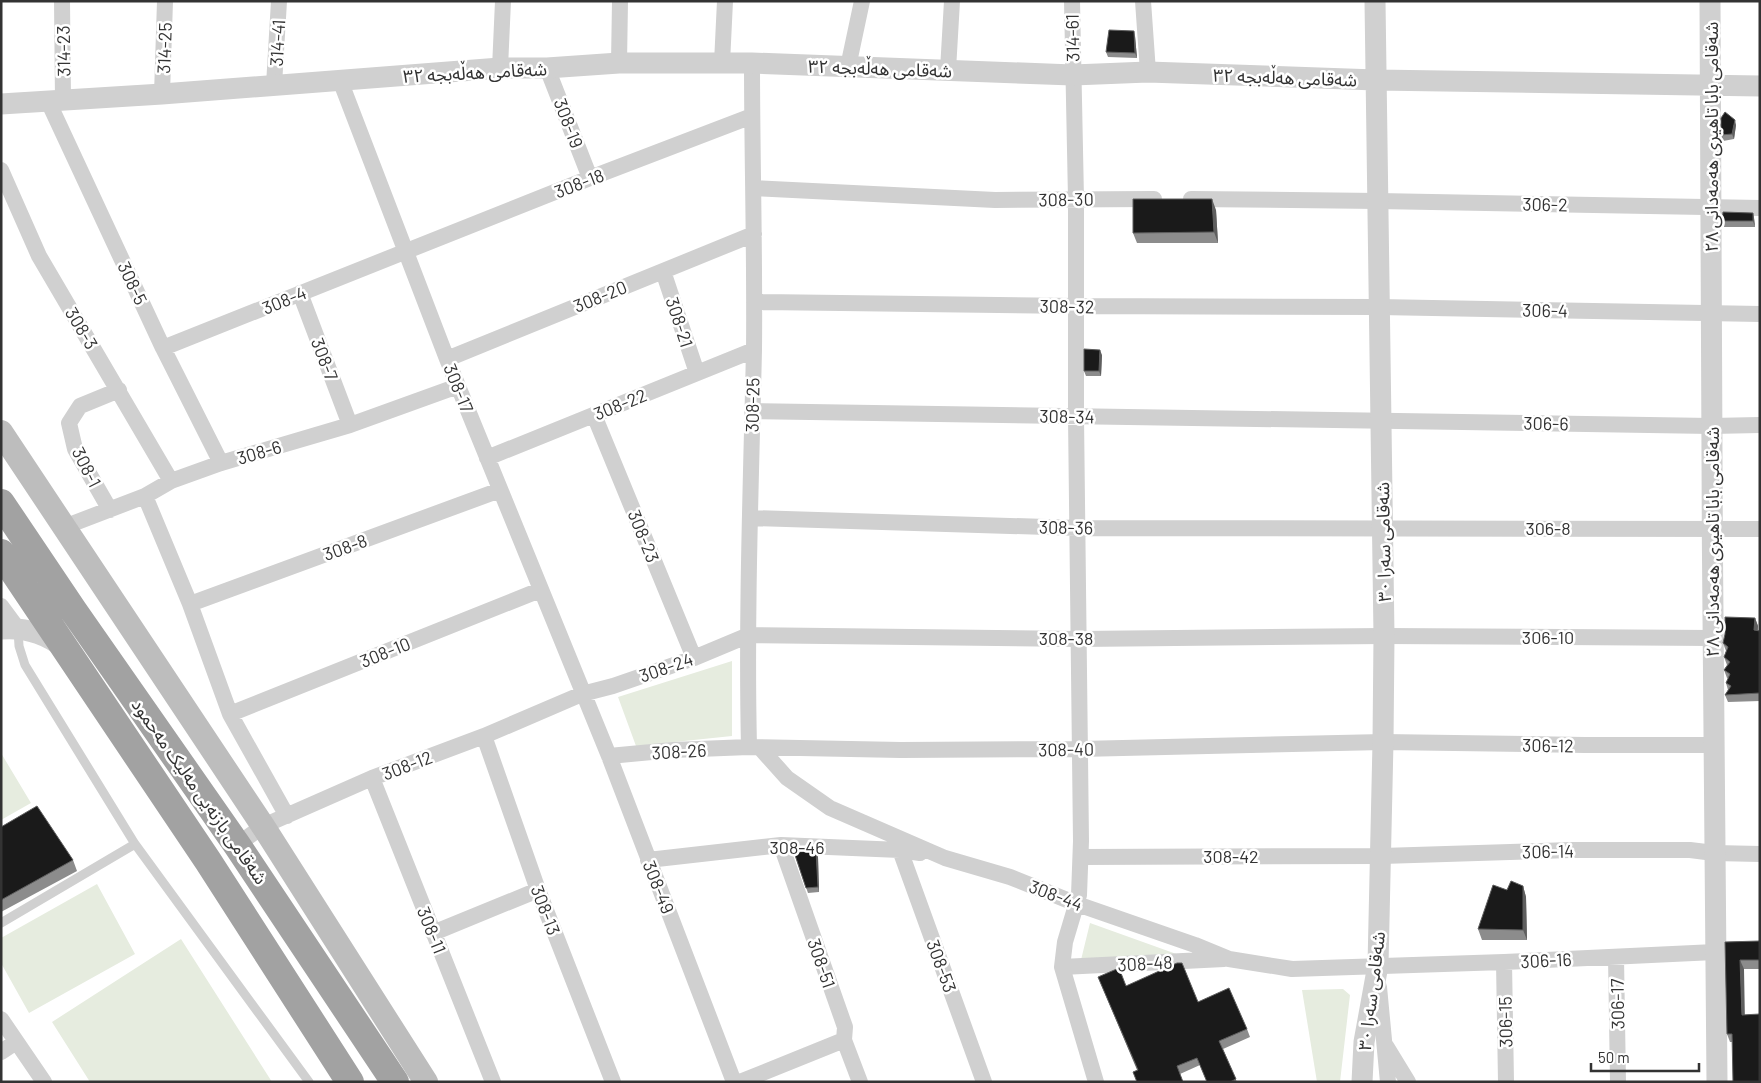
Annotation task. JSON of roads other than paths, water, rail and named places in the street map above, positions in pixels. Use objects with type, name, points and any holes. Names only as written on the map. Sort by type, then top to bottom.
[{"type":"highway","name":"شەقامی بازنەیی مەلیک مەحمود","points":[[1,503],[73,610],[237,845],[395,1082]]},
{"type":"highway","name":"شەقامی بازنەیی مەلیک مەحمود","points":[[1,553],[208,861],[350,1082]]},
{"type":"main road","points":[[1,432],[263,826],[426,1082]]},
{"type":"street","name":"314-23","points":[[56,100],[62,1]]},
{"type":"street","name":"314-25","points":[[162,94],[165,1]]},
{"type":"street","name":"314-41","points":[[274,85],[279,1]]},
{"type":"street","points":[[500,68],[503,1]]},
{"type":"street","points":[[619,63],[620,1]]},
{"type":"street","points":[[722,63],[725,1]]},
{"type":"street","points":[[848,67],[862,1]]},
{"type":"street","points":[[948,70],[952,1]]},
{"type":"street","name":"314-61","points":[[1062,967],[1065,942],[1079,895],[1081,857],[1076,416],[1076,199],[1072,1]]},
{"type":"street","points":[[1143,1],[1148,72]]},
{"type":"street","name":"شەقامی سەرا ٣٠","points":[[1362,1082],[1364,1042],[1378,965],[1382,856],[1384,636],[1375,1]]},
{"type":"street","name":"شەقامی بابا تاهیری هەمەدانی ٢٨","points":[[1710,1],[1712,638],[1717,1082]]},
{"type":"street","name":"شەقامی هەڵەبجە ٣٢","points":[[1,104],[162,94],[500,68],[547,68],[619,63],[752,63],[1073,75],[1148,72],[1376,80],[1760,86]]},
{"type":"street","name":"308-25","points":[[752,63],[754,350],[749,636],[755,748]]},
{"type":"street","name":"308-19","points":[[547,68],[590,178]]},
{"type":"street","name":"308-17","points":[[340,80],[447,359],[582,694]]},
{"type":"street","name":"308-5","points":[[56,100],[163,348],[221,463]]},
{"type":"street","name":"308-18","points":[[406,252],[590,178],[752,116]]},
{"type":"street","name":"308-3","points":[[1,170],[40,256],[171,481]]},
{"type":"street","name":"308-30","points":[[754,188],[995,200],[1378,201]]},
{"type":"street","name":"306-2","points":[[1378,201],[1760,208]]},
{"type":"street","name":"308-20","points":[[447,359],[754,234]]},
{"type":"street","name":"308-4","points":[[163,348],[406,252]]},
{"type":"street","name":"308-21","points":[[663,271],[697,373]]},
{"type":"street","name":"308-7","points":[[300,293],[350,425]]},
{"type":"street","name":"308-32","points":[[754,302],[1379,307]]},
{"type":"street","name":"306-4","points":[[1379,307],[1760,314]]},
{"type":"street","name":"308-22","points":[[487,458],[754,350]]},
{"type":"street","name":"308-6","points":[[64,527],[145,496],[171,481],[221,463],[350,425],[458,386]]},
{"type":"street","name":"308-1","points":[[110,510],[75,449],[69,423],[80,406],[119,390]]},
{"type":"street","name":"308-34","points":[[752,411],[1381,421]]},
{"type":"street","name":"308-23","points":[[594,415],[694,658]]},
{"type":"street","name":"306-6","points":[[1381,421],[1711,426],[1760,425]]},
{"type":"street","name":"308-8","points":[[190,604],[500,490]]},
{"type":"street","points":[[145,496],[190,604],[230,714],[287,816]]},
{"type":"street","name":"308-36","points":[[750,518],[1078,528],[1382,528]]},
{"type":"street","name":"306-8","points":[[1382,528],[1760,528]]},
{"type":"street","name":"308-10","points":[[230,714],[540,590]]},
{"type":"street","points":[[1,606],[10,629],[36,632],[47,636],[66,650]]},
{"type":"street","name":"308-24","points":[[582,694],[613,686],[694,658],[749,636]]},
{"type":"street","name":"308-38","points":[[749,636],[1079,639],[1384,636]]},
{"type":"street","name":"306-10","points":[[1384,636],[1712,638]]},
{"type":"street","name":"308-12","points":[[237,845],[263,826],[372,778],[484,736],[582,694]]},
{"type":"street","name":"308-49","points":[[582,694],[609,756],[648,860],[701,991],[734,1082]]},
{"type":"street","name":"308-13","points":[[484,736],[538,890],[613,1082]]},
{"type":"street","name":"308-40","points":[[755,748],[1080,749],[1383,742]]},
{"type":"street","name":"306-12","points":[[1383,742],[1713,745]]},
{"type":"street","name":"308-26","points":[[609,756],[673,750],[755,748]]},
{"type":"street","name":"308-44","points":[[755,748],[787,778],[830,808],[945,858],[1010,877],[1077,904],[1195,945],[1229,959],[1292,969],[1378,965]]},
{"type":"street","name":"308-11","points":[[372,778],[493,1082]]},
{"type":"street","name":"308-46","points":[[648,860],[780,845],[900,850],[945,858]]},
{"type":"street","name":"308-51","points":[[780,845],[844,1027],[844,1040],[860,1082]]},
{"type":"street","name":"308-53","points":[[900,850],[984,1082]]},
{"type":"street","name":"306-14","points":[[1382,856],[1571,850],[1690,850],[1714,853],[1760,854]]},
{"type":"street","name":"308-42","points":[[1081,857],[1382,856]]},
{"type":"street","points":[[433,932],[538,890]]},
{"type":"street","name":"306-16","points":[[1378,965],[1504,962],[1715,952]]},
{"type":"street","name":"306-17","points":[[1616,957],[1618,1082]]},
{"type":"street","name":"308-48","points":[[1062,967],[1229,959]]},
{"type":"street","name":"306-15","points":[[1504,962],[1506,1082]]},
{"type":"street","points":[[1378,965],[1383,1042],[1388,1082]]},
{"type":"street","points":[[1062,967],[1096,1082]]},
{"type":"street","points":[[1,1019],[44,1082]]},
{"type":"street","points":[[740,1082],[844,1040]]},
{"type":"street","points":[[1,1052],[16,1042]]},
{"type":"street","points":[[1383,1042],[1408,1082]]},
{"type":"lane","points":[[10,629],[19,646],[25,665],[135,844],[309,1082]]},
{"type":"lane","points":[[1,923],[135,844]]}]
